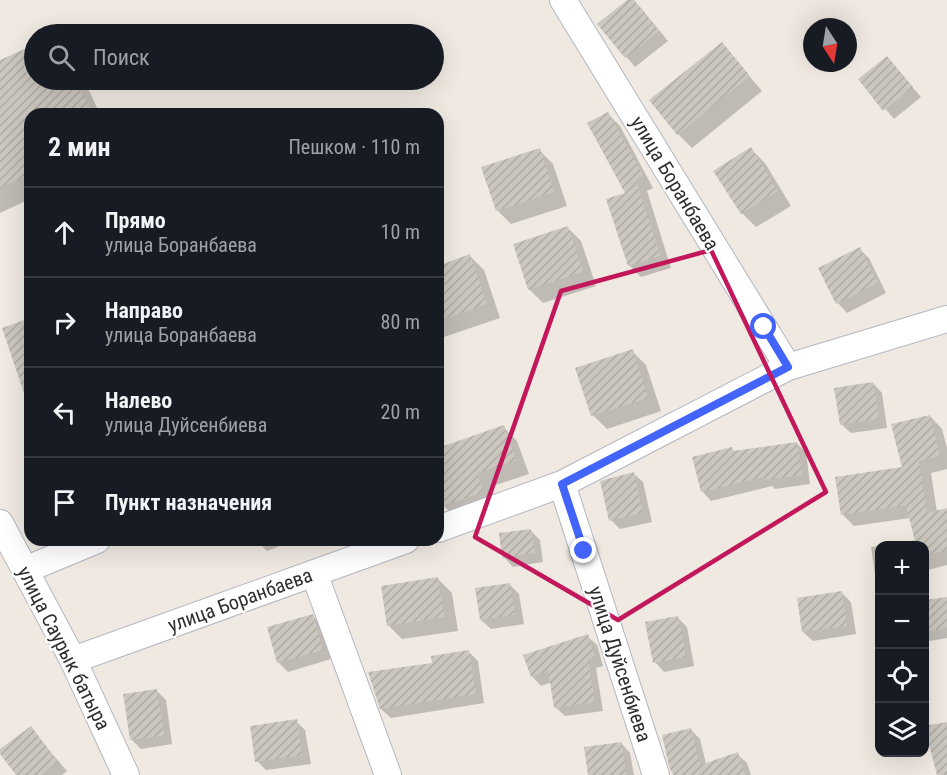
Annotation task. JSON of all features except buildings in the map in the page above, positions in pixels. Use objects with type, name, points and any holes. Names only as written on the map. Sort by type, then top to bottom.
[{"type":"street","name":"улица Боранбаева","points":[[563,0],[788,367]]},
{"type":"street","points":[[444,527],[562,484],[788,367],[947,319]]},
{"type":"street","name":"улица Дуйсенбиева","points":[[562,484],[656,775]]},
{"type":"street","name":"улица Саурык батыра","points":[[0,523],[73,660],[126,775]]},
{"type":"street","points":[[26,570],[83,546]]},
{"type":"street","name":"улица Боранбаева","points":[[73,660],[389,546]]},
{"type":"street","points":[[314,573],[388,775]]},
{"type":"highlighted area","points":[[711,250],[826,492],[618,620],[475,537],[561,291]]},
{"type":"route","points":[[584,551],[562,484],[788,367],[764,327]]}]
